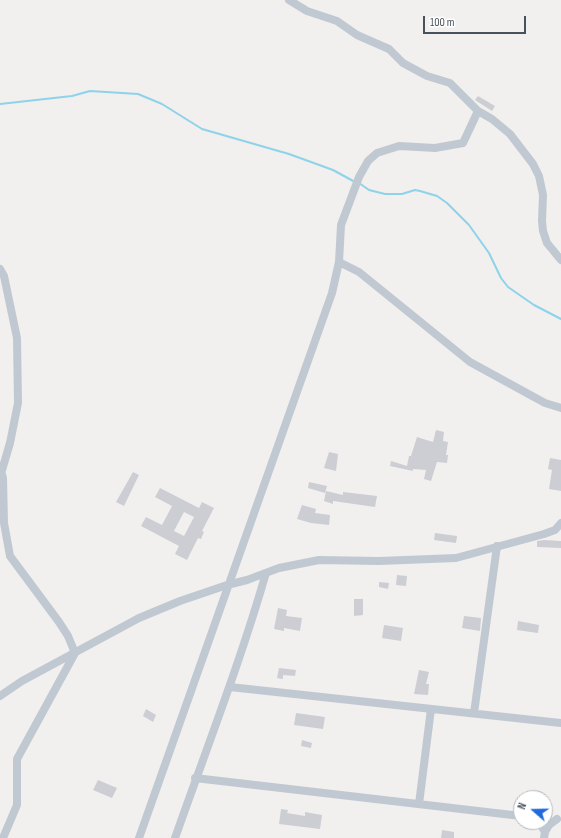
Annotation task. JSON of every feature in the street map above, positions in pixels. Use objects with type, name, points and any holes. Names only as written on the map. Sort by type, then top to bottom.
[{"type":"street","points":[[289,0],[307,11],[337,21],[357,35],[389,49],[403,63],[428,76],[450,83],[478,111],[492,119],[510,134],[533,164],[540,181],[543,195],[543,231],[547,243],[561,260]]},
{"type":"street","points":[[139,838],[227,585],[266,481],[332,293],[339,262],[341,225],[359,177],[368,161],[377,153],[398,146],[435,148],[463,143],[478,111]]},
{"type":"street","points":[[339,262],[359,272],[470,362],[545,403],[561,408]]},
{"type":"street","points":[[0,268],[4,276],[17,338],[18,403],[10,443],[1,469],[4,523],[10,556],[59,622],[68,636],[75,653]]},
{"type":"street","points":[[0,696],[22,681],[139,618],[227,585],[247,580],[278,568],[319,560],[379,562],[456,558],[544,534],[555,530],[561,523]]},
{"type":"street","points":[[474,713],[497,546]]},
{"type":"street","points":[[175,838],[195,778],[230,687],[266,573]]},
{"type":"street","points":[[3,838],[17,805],[17,759],[75,653]]},
{"type":"street","points":[[230,687],[561,723]]},
{"type":"street","points":[[419,804],[432,709]]},
{"type":"street","points":[[195,778],[513,815]]},
{"type":"street","points":[[544,835],[549,825],[559,820]]},
{"type":"building","points":[[478,96],[495,106],[492,111],[475,100]]},
{"type":"building","points":[[436,430],[444,432],[443,441],[448,442],[446,455],[448,455],[447,463],[437,462],[431,481],[424,479],[426,470],[413,469],[413,471],[390,466],[391,461],[407,466],[409,456],[411,456],[417,437],[433,442]]},
{"type":"building","points":[[329,452],[338,454],[336,471],[324,468]]},
{"type":"building","points":[[550,458],[561,460],[561,491],[549,489],[552,470],[548,469]]},
{"type":"building","points":[[133,472],[139,475],[124,506],[116,502]]},
{"type":"building","points":[[309,482],[327,486],[325,493],[308,488]]},
{"type":"building","points":[[160,488],[199,508],[202,502],[214,508],[202,531],[204,532],[201,539],[198,538],[187,560],[175,554],[179,546],[141,526],[146,517],[162,525],[172,506],[155,497]],"holes":[[[184,512],[194,517],[184,536],[174,531]]]},
{"type":"building","points":[[326,491],[343,495],[343,492],[377,496],[375,507],[333,501],[333,504],[324,501]]},
{"type":"building","points":[[302,505],[316,509],[315,513],[330,515],[329,525],[311,523],[297,519]]},
{"type":"building","points":[[435,533],[457,536],[456,543],[434,540]]},
{"type":"building","points":[[537,541],[561,541],[561,548],[537,547]]},
{"type":"building","points":[[397,575],[407,576],[406,586],[396,585]]},
{"type":"building","points":[[379,582],[389,583],[388,589],[379,587]]},
{"type":"building","points":[[354,599],[363,599],[363,615],[354,616]]},
{"type":"building","points":[[278,608],[287,610],[286,616],[302,618],[300,631],[284,628],[284,631],[274,629]]},
{"type":"building","points":[[464,616],[481,618],[480,631],[462,628]]},
{"type":"building","points":[[518,621],[539,625],[538,633],[517,630]]},
{"type":"building","points":[[384,625],[403,628],[401,641],[382,638]]},
{"type":"building","points":[[279,668],[296,670],[295,676],[283,675],[283,679],[277,678]]},
{"type":"building","points":[[419,670],[429,672],[426,684],[429,684],[428,695],[414,694]]},
{"type":"building","points":[[146,709],[156,715],[153,722],[143,716]]},
{"type":"building","points":[[296,713],[325,717],[323,729],[294,725]]},
{"type":"building","points":[[302,740],[312,743],[311,748],[301,746]]},
{"type":"building","points":[[98,780],[117,788],[112,798],[93,790]]},
{"type":"building","points":[[281,809],[288,810],[287,813],[305,816],[305,812],[322,815],[320,829],[279,824]]},
{"type":"building","points":[[442,830],[454,832],[454,838],[441,838]]},
{"type":"waterway","points":[[0,104],[72,96],[90,91],[138,94],[162,104],[202,129],[289,154],[333,170],[355,182]]},
{"type":"waterway","points":[[359,183],[369,190],[385,194],[402,194],[415,190],[437,196],[447,203],[469,225],[489,253],[501,278],[508,287],[534,305],[561,319]]}]
